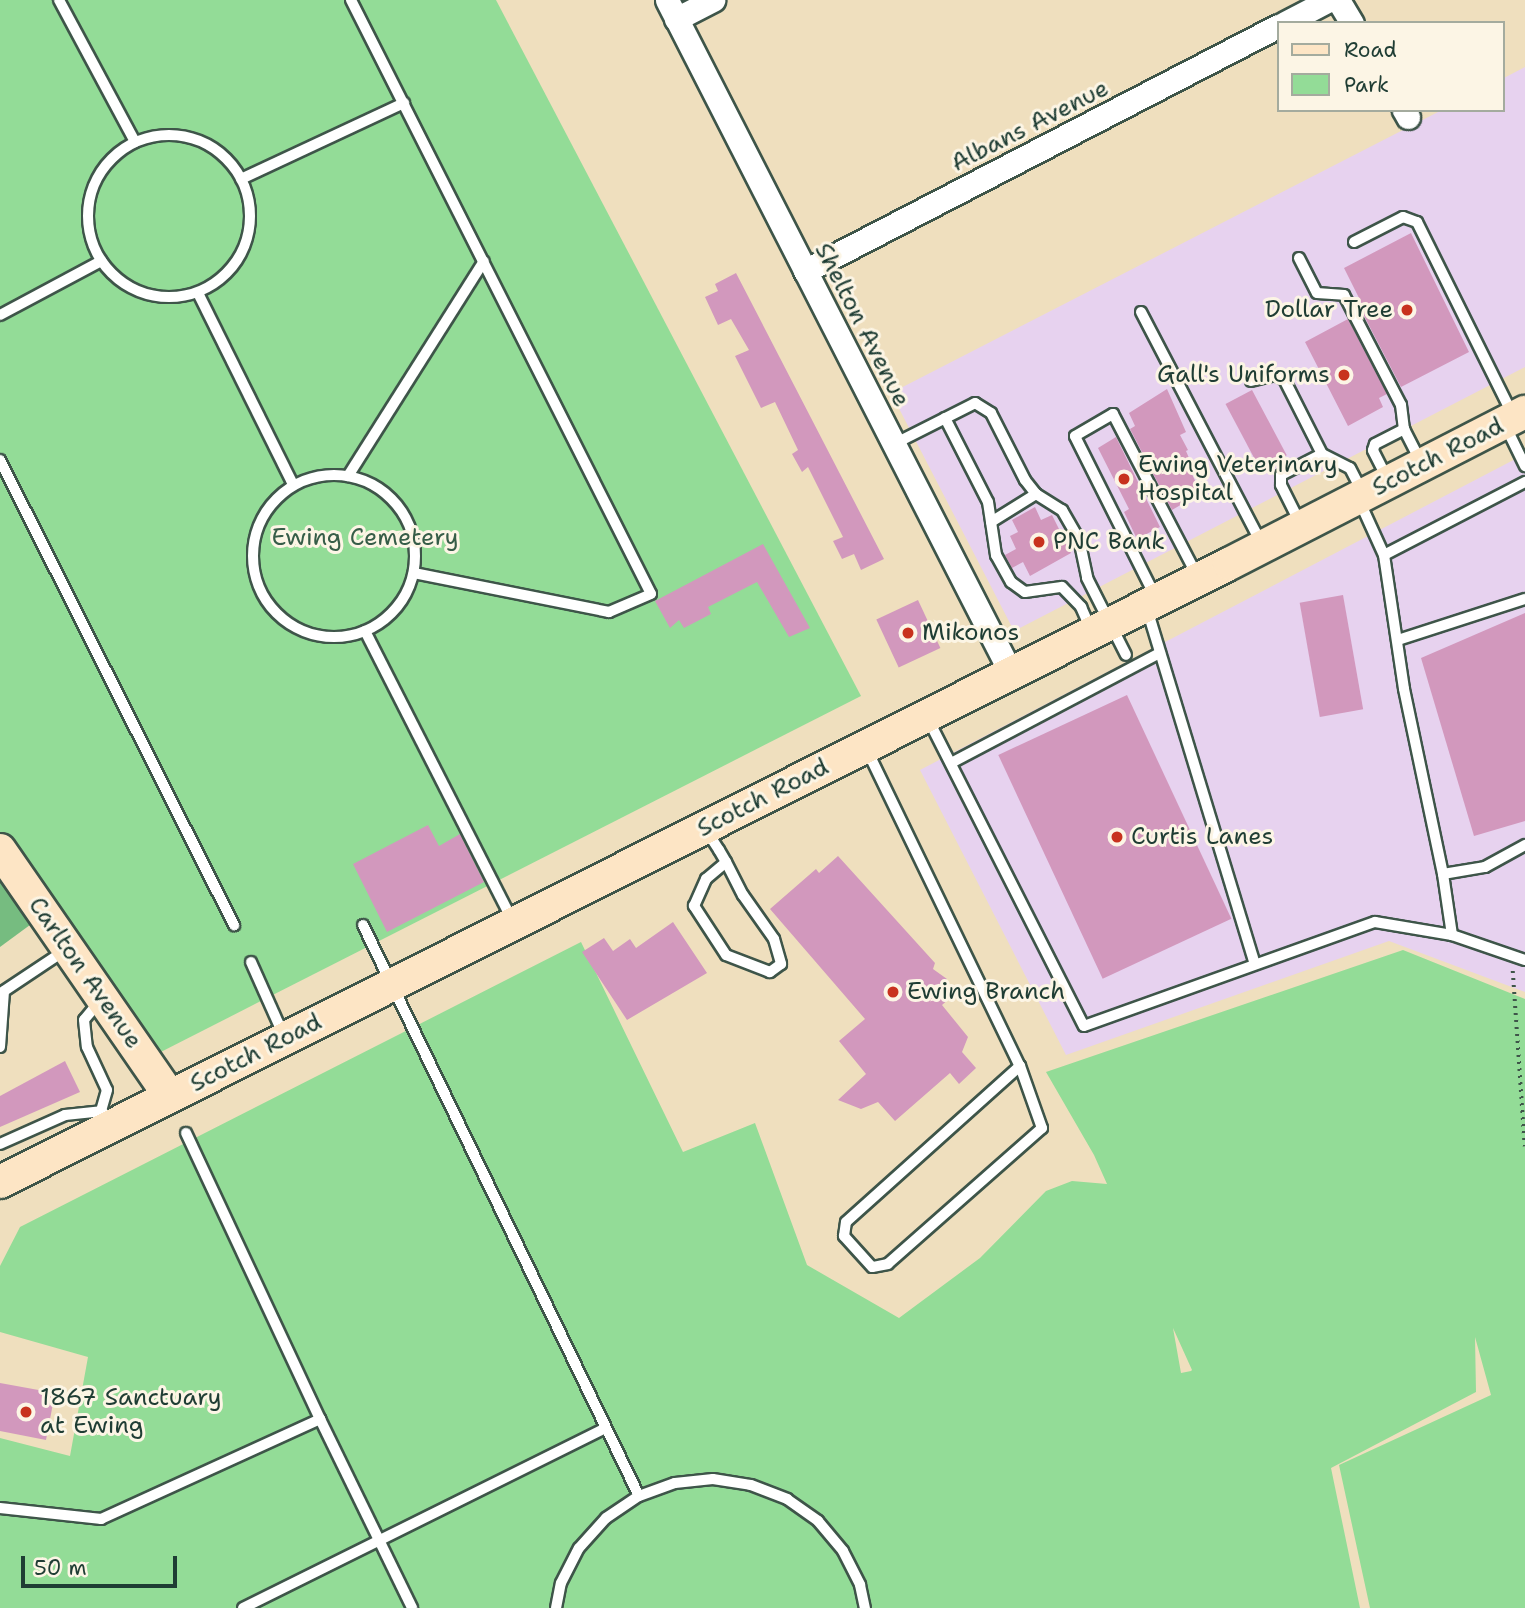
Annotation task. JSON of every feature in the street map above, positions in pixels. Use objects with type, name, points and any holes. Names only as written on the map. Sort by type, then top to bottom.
[{"type":"main road","name":"Scotch Road","points":[[0,1182],[109,1117],[170,1096],[1263,547],[1514,417]]},
{"type":"main road","name":"Carlton Avenue","points":[[0,850],[170,1096]]},
{"type":"street","points":[[671,10],[713,0]]},
{"type":"street","points":[[1289,21],[1329,0]]},
{"type":"street","points":[[1338,0],[1351,21]]},
{"type":"street","name":"Shelton Avenue","points":[[671,10],[1011,673]]},
{"type":"street","name":"Albans Avenue","points":[[806,271],[1276,27]]},
{"type":"lane","points":[[59,0],[135,142]]},
{"type":"lane","points":[[351,0],[651,594],[609,612],[414,573]]},
{"type":"lane","points":[[241,179],[404,103]]},
{"type":"lane","points":[[159,135],[183,136],[207,144],[227,159],[241,179],[250,205],[249,232],[239,258],[222,279],[198,293],[171,298],[144,294],[120,281],[101,261],[90,235],[88,207],[96,180],[112,158],[135,142],[159,135]]},
{"type":"lane","points":[[1354,242],[1403,218],[1417,222],[1514,417],[1525,466]]},
{"type":"lane","points":[[1299,258],[1317,293],[1344,295],[1401,405],[1404,429],[1422,464]]},
{"type":"lane","points":[[0,315],[101,261]]},
{"type":"lane","points":[[348,476],[484,261]]},
{"type":"lane","points":[[198,293],[293,484]]},
{"type":"lane","points":[[1141,312],[1263,547]]},
{"type":"lane","points":[[1251,381],[1275,375],[1284,379],[1322,454],[1350,468],[1370,491]]},
{"type":"lane","points":[[894,444],[975,403],[991,413],[1024,480],[1036,494],[1062,510],[1079,539],[1100,629]]},
{"type":"lane","points":[[1199,579],[1113,415],[1075,436],[1151,603],[1160,653],[1255,964]]},
{"type":"lane","points":[[945,418],[988,502],[996,555],[1011,582],[1025,592],[1062,587],[1126,655]]},
{"type":"lane","points":[[1404,429],[1375,444],[1370,491],[1384,555],[1404,689],[1443,874],[1451,935]]},
{"type":"lane","points":[[1302,526],[1280,485],[1281,475],[1322,454]]},
{"type":"lane","points":[[0,460],[234,925]]},
{"type":"lane","points":[[323,475],[348,476],[372,484],[392,499],[406,519],[415,545],[414,573],[404,598],[386,619],[365,631],[336,638],[309,634],[285,621],[266,601],[255,575],[253,547],[261,520],[293,484],[323,475]]},
{"type":"lane","points":[[1384,555],[1525,482]]},
{"type":"lane","points":[[991,523],[1036,494]]},
{"type":"lane","points":[[1398,640],[1525,599]]},
{"type":"lane","points":[[365,631],[514,923]]},
{"type":"lane","points":[[951,763],[1160,653]]},
{"type":"lane","points":[[927,716],[1084,1026],[1375,922],[1451,935],[1525,960]]},
{"type":"lane","points":[[865,747],[1020,1066],[1042,1129],[888,1264],[872,1267],[844,1236],[846,1222],[1020,1066]]},
{"type":"lane","points":[[705,827],[726,862],[743,895],[774,939],[781,964],[770,972],[726,955],[694,906],[706,879],[726,862]]},
{"type":"lane","points":[[1443,874],[1485,867],[1525,845]]},
{"type":"lane","points":[[363,925],[394,984],[639,1496]]},
{"type":"lane","points":[[0,1047],[4,991],[68,949]]},
{"type":"lane","points":[[251,962],[286,1038]]},
{"type":"lane","points":[[0,1144],[65,1115],[109,1117],[107,1090],[87,1047],[84,1020],[102,998]]},
{"type":"lane","points":[[186,1133],[412,1608]]},
{"type":"lane","points":[[0,1508],[101,1520],[320,1419]]},
{"type":"lane","points":[[243,1608],[605,1428]]},
{"type":"lane","points":[[556,1608],[561,1583],[579,1548],[606,1518],[639,1496],[675,1483],[713,1479],[751,1485],[787,1499],[818,1521],[843,1551],[860,1585],[865,1608]]},
{"type":"path","points":[[1512,956],[1525,1147]]},
{"type":"shaded area","points":[[1525,67],[1525,367],[1014,631],[891,393],[1438,112],[1504,112],[1504,78]]},
{"type":"shaded area","points":[[1525,454],[1525,992],[1389,941],[1066,1055],[920,770]]},
{"type":"green space","name":"Ewing Cemetery","points":[[0,0],[496,0],[861,696],[149,1058],[0,839]]},
{"type":"green space","points":[[0,839],[49,911],[0,947]]},
{"type":"green space","points":[[581,942],[683,1152],[755,1123],[807,1265],[899,1318],[980,1258],[1046,1191],[1072,1181],[1107,1184],[1094,1155],[1046,1072],[1403,950],[1525,999],[1525,1608],[1370,1608],[1339,1465],[1491,1395],[1475,1337],[1476,1392],[1331,1468],[1360,1608],[0,1608],[0,1438],[70,1456],[88,1357],[0,1332],[0,1266],[20,1227]],"holes":[[[1173,1328],[1192,1370],[1181,1373]]]},
{"type":"building","name":"Dollar Tree","points":[[1411,233],[1469,352],[1401,387],[1362,312],[1365,310],[1344,268]]},
{"type":"building","points":[[736,273],[884,559],[861,570],[854,554],[842,559],[833,541],[843,537],[808,467],[802,472],[792,454],[798,450],[775,402],[761,408],[735,356],[749,350],[731,319],[718,325],[705,297],[718,291],[715,284]]},
{"type":"building","name":"Gall's Uniforms","points":[[1348,319],[1387,394],[1379,398],[1383,407],[1348,426],[1305,342]]},
{"type":"building","points":[[1167,389],[1186,432],[1180,435],[1192,465],[1188,466],[1201,493],[1172,510],[1130,429],[1135,426],[1129,413]]},
{"type":"building","points":[[1252,390],[1287,455],[1260,469],[1226,404]]},
{"type":"building","name":"Ewing Veterinary Hospital","points":[[1116,437],[1160,527],[1137,539],[1124,512],[1129,509],[1098,448]]},
{"type":"building","name":"PNC Bank","points":[[1035,507],[1041,520],[1052,515],[1071,553],[1030,576],[1023,562],[1012,568],[1005,555],[1016,549],[1010,536],[1018,532],[1012,520]]},
{"type":"building","points":[[763,544],[810,628],[789,637],[757,582],[708,607],[711,614],[684,628],[679,620],[670,628],[655,601]]},
{"type":"building","points":[[1343,595],[1363,709],[1320,717],[1300,603]]},
{"type":"building","name":"Mikonos","points":[[918,600],[940,648],[899,667],[876,619]]},
{"type":"building","points":[[1525,613],[1525,821],[1474,836],[1421,658]]},
{"type":"building","name":"Curtis Lanes","points":[[1127,695],[1231,919],[1103,979],[998,755]]},
{"type":"building","points":[[428,825],[439,846],[460,834],[484,882],[387,932],[353,864]]},
{"type":"building","name":"Ewing Branch","points":[[838,856],[935,963],[933,969],[947,979],[940,986],[950,998],[942,1005],[968,1037],[962,1052],[976,1068],[959,1084],[950,1073],[895,1121],[878,1102],[861,1109],[838,1100],[866,1074],[839,1041],[865,1019],[770,909],[816,869],[819,873]]},
{"type":"building","points":[[673,922],[707,973],[627,1020],[582,952],[604,938],[613,951],[630,939],[636,948]]},
{"type":"building","points":[[65,1061],[80,1092],[0,1127],[0,1096]]},
{"type":"building","name":"1867 Sanctuary at Ewing","points":[[0,1383],[55,1393],[46,1440],[0,1431]]},
{"type":"place","name":"Dollar Tree","points":[[1407,310]]},
{"type":"place","name":"Gall's Uniforms","points":[[1344,375]]},
{"type":"place","name":"Ewing Veterinary Hospital","points":[[1124,479]]},
{"type":"place","name":"PNC Bank","points":[[1039,542]]},
{"type":"place","name":"Mikonos","points":[[908,633]]},
{"type":"place","name":"Curtis Lanes","points":[[1117,837]]},
{"type":"place","name":"Ewing Branch","points":[[893,992]]},
{"type":"place","name":"1867 Sanctuary at Ewing","points":[[26,1412]]}]
